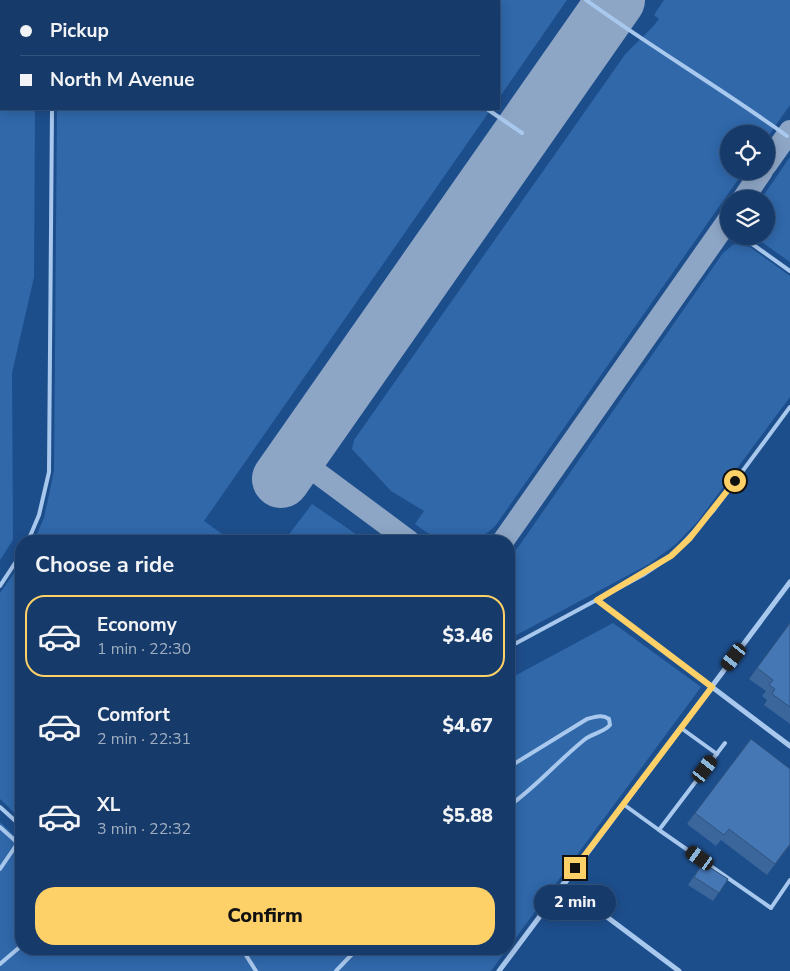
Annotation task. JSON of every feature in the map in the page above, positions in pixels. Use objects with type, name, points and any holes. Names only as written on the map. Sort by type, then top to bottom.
[{"type":"street","points":[[515,949],[790,582]]},
{"type":"street","points":[[712,687],[790,746]]},
{"type":"street","points":[[563,884],[679,971]]},
{"type":"street","points":[[499,971],[511,955]]},
{"type":"lane","points":[[586,0],[646,42],[688,67],[787,136]]},
{"type":"lane","points":[[31,535],[39,515],[49,472],[52,110]]},
{"type":"lane","points":[[488,110],[522,134]]},
{"type":"lane","points":[[754,245],[790,270]]},
{"type":"lane","points":[[515,645],[597,600],[671,556],[690,538],[790,407]]},
{"type":"lane","points":[[0,586],[15,563]]},
{"type":"lane","points":[[597,600],[712,687]]},
{"type":"lane","points":[[515,763],[587,719],[598,716],[605,716],[609,719],[610,725],[605,730],[588,736],[515,802]]},
{"type":"lane","points":[[681,728],[716,754]]},
{"type":"lane","points":[[660,830],[725,743]]},
{"type":"lane","points":[[624,804],[771,908],[790,880]]},
{"type":"lane","points":[[0,806],[15,820]]},
{"type":"lane","points":[[0,827],[15,841]]},
{"type":"lane","points":[[0,869],[15,850]]},
{"type":"lane","points":[[0,964],[15,951]]},
{"type":"lane","points":[[246,955],[256,971]]},
{"type":"lane","points":[[336,971],[351,955]]},
{"type":"shaded area","points":[[500,0],[567,0],[500,97]]},
{"type":"shaded area","points":[[664,0],[790,0],[790,105],[775,126],[720,125],[720,180],[738,180],[731,190],[720,190],[720,205],[496,525],[482,535],[432,535],[415,524],[424,511],[391,491],[352,449],[354,440],[624,56],[659,19],[654,15]]},
{"type":"shaded area","points":[[0,110],[35,110],[34,277],[12,373],[13,540],[0,560]]},
{"type":"shaded area","points":[[57,110],[486,110],[489,112],[204,521],[224,535],[37,535],[44,518],[54,471]]},
{"type":"shaded area","points":[[790,157],[790,262],[766,245],[775,245],[775,190],[767,190]]},
{"type":"shaded area","points":[[733,245],[750,247],[790,276],[790,397],[698,521],[676,544],[649,564],[515,636],[515,550],[723,253]]},
{"type":"shaded area","points":[[312,504],[357,535],[289,535]]},
{"type":"shaded area","points":[[15,572],[15,813],[0,799],[0,593]]},
{"type":"shaded area","points":[[613,623],[701,687],[515,939],[515,676]]},
{"type":"shaded area","points":[[0,822],[15,836],[15,955],[503,955],[491,971],[0,971]]},
{"type":"building","points":[[790,623],[790,707],[772,694],[775,689],[769,685],[773,680],[757,668]]},
{"type":"building","points":[[751,739],[790,769],[790,844],[775,864],[729,829],[724,835],[695,813]]},
{"type":"building","points":[[703,863],[728,879],[719,893],[694,877]]},
{"type":"taxiway","points":[[775,152],[790,131]]},
{"type":"taxiway","points":[[749,190],[756,180]]},
{"type":"taxiway","points":[[507,535],[720,232]]},
{"type":"taxiway","points":[[308,439],[307,459],[316,472],[401,535]]},
{"type":"runway","points":[[281,479],[616,0]]},
{"type":"route","points":[[575,868],[712,687],[698,674],[597,600],[671,556],[690,538],[735,481]]}]
